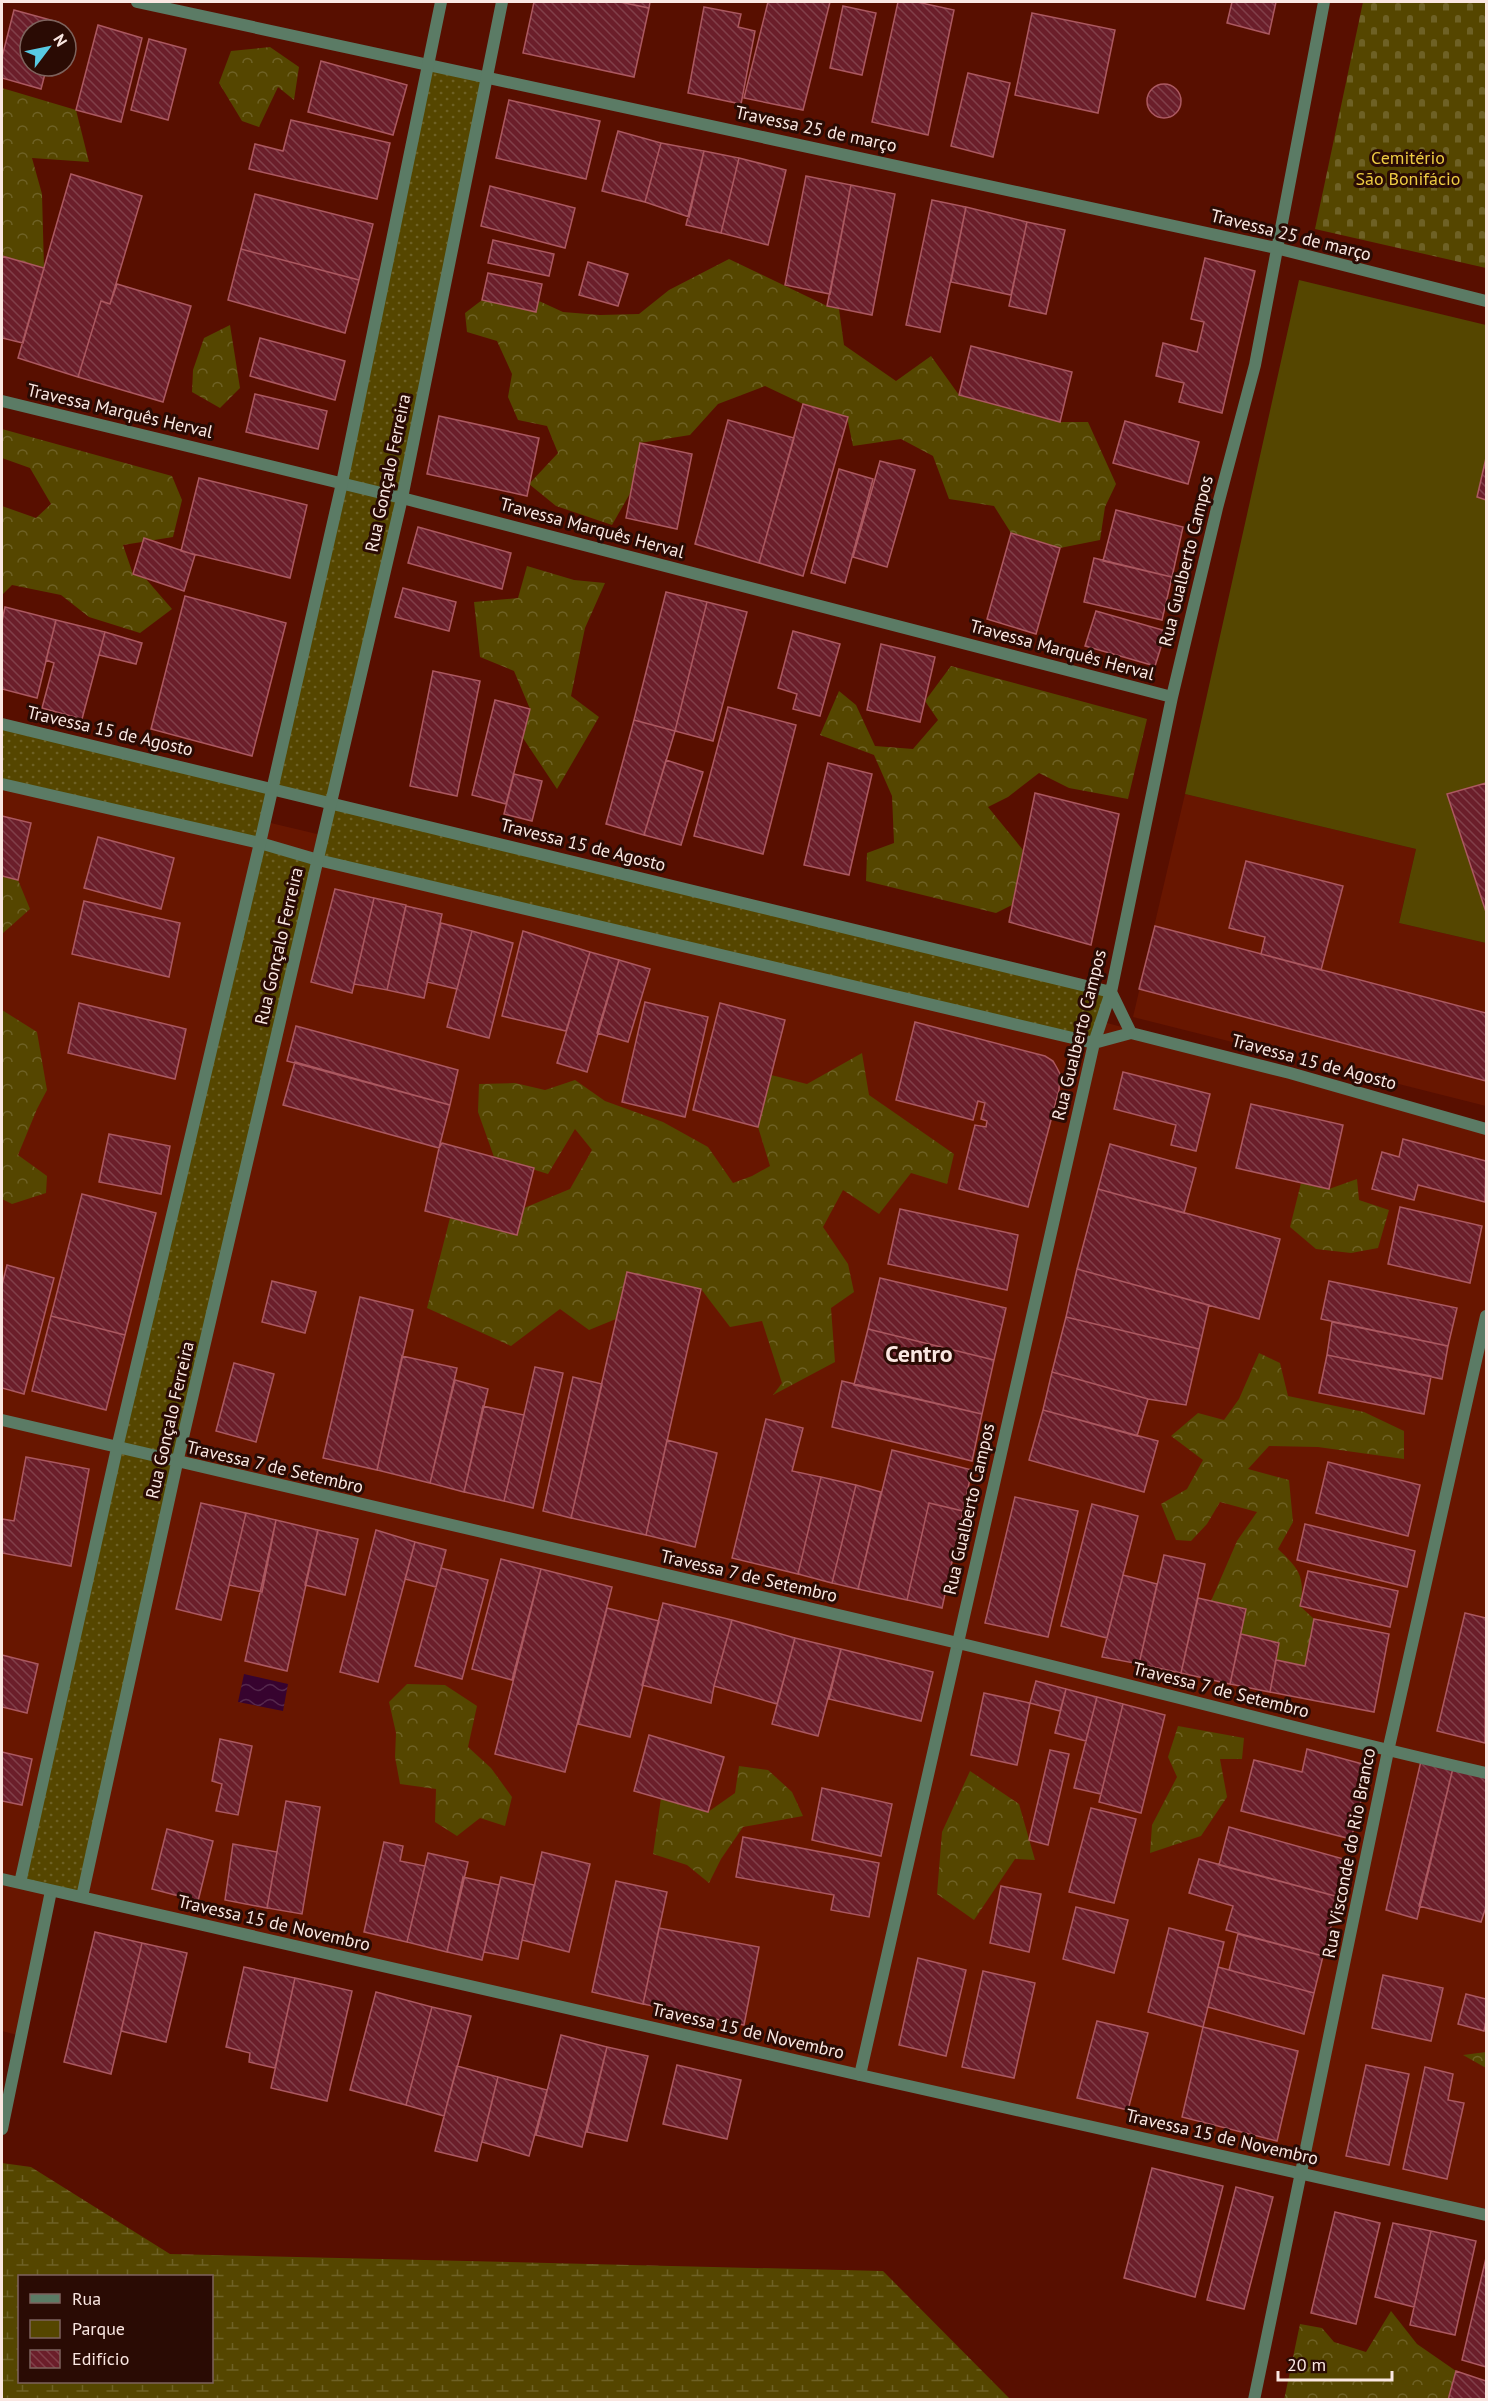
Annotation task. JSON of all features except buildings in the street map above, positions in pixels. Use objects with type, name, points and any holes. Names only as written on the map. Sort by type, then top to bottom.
[{"type":"street","name":"Travessa 25 de março","points":[[137,2],[1276,248],[1486,301]]},
{"type":"street","points":[[20,1883],[117,1448],[260,843],[342,483],[441,2]]},
{"type":"street","name":"Rua Gonçalo Ferreira","points":[[82,1897],[177,1463],[402,498],[502,2]]},
{"type":"street","name":"Rua Gualberto Campos","points":[[860,2075],[1094,1043],[1111,992],[1172,697],[1217,508],[1255,365],[1324,2]]},
{"type":"street","name":"Travessa Marquês Herval","points":[[2,401],[402,498],[1172,697]]},
{"type":"street","name":"Travessa 15 de Agosto","points":[[2,724],[1111,992]]},
{"type":"street","name":"Travessa 15 de Agosto","points":[[2,784],[260,843],[318,860],[1094,1043],[1131,1033],[1290,1073],[1486,1129]]},
{"type":"street","points":[[1111,992],[1131,1033]]},
{"type":"street","name":"Rua Visconde do Rio Branco","points":[[1254,2400],[1388,1751],[1486,1316]]},
{"type":"street","name":"Travessa 7 de Setembro","points":[[2,1420],[177,1463],[957,1642],[1388,1751],[1486,1773]]},
{"type":"street","name":"Travessa 15 de Novembro","points":[[2,1879],[1486,2215]]},
{"type":"street","points":[[2,2129],[51,1890]]},
{"type":"shaded area","points":[[2,759],[1089,1018],[1486,1127],[1486,2215],[51,1891],[21,2036],[2,2031]]},
{"type":"shaded area","points":[[1185,794],[1416,849],[1399,923],[1486,943],[1486,1106],[1133,1017]]},
{"type":"green space","name":"Cemitério São Bonifácio","points":[[1363,2],[1486,2],[1486,268],[1315,229]]},
{"type":"green space","points":[[270,47],[299,67],[294,100],[278,87],[259,127],[242,121],[219,83],[231,51]]},
{"type":"green space","points":[[428,65],[486,76],[332,802],[1111,992],[1094,1043],[318,860],[82,1897],[20,1883],[260,844],[2,784],[2,724],[272,787]],"holes":[[[273,788],[331,802],[318,860],[260,843]]]},
{"type":"green space","points":[[2,88],[76,110],[89,162],[32,158],[42,194],[44,268],[2,256]]},
{"type":"green space","points":[[729,259],[827,306],[839,309],[844,345],[896,381],[931,356],[959,395],[1060,422],[1088,422],[1116,484],[1105,507],[1100,540],[1060,548],[1011,533],[994,506],[949,499],[933,456],[901,439],[853,446],[847,417],[803,404],[765,386],[718,404],[690,435],[640,443],[632,490],[612,525],[556,506],[529,484],[558,453],[547,426],[518,420],[508,397],[512,374],[497,341],[467,332],[465,313],[482,300],[536,312],[539,301],[563,312],[600,315],[639,314],[669,290]]},
{"type":"green space","points":[[1299,280],[1486,325],[1486,943],[1399,923],[1416,849],[1185,794]]},
{"type":"green space","points":[[230,325],[240,388],[220,408],[192,392],[193,370],[204,338]]},
{"type":"green space","points":[[2,429],[172,476],[182,500],[173,537],[123,545],[133,574],[146,579],[172,609],[140,633],[89,617],[61,595],[12,585],[2,595],[2,506],[36,518],[51,504],[30,468],[2,458]]},
{"type":"green space","points":[[527,566],[574,580],[605,583],[585,628],[571,696],[599,717],[557,789],[523,738],[530,709],[514,671],[480,657],[474,602],[518,598]]},
{"type":"green space","points":[[951,666],[1147,719],[1128,799],[1069,788],[1039,773],[1008,797],[988,807],[1023,850],[1012,905],[996,913],[866,881],[867,853],[894,843],[892,796],[874,755],[820,735],[839,691],[856,705],[875,746],[913,749],[938,720],[925,701]]},
{"type":"green space","points":[[2,876],[18,880],[30,909],[2,934]]},
{"type":"green space","points":[[2,1010],[37,1032],[47,1090],[18,1155],[47,1176],[46,1193],[12,1204],[2,1199]]},
{"type":"green space","points":[[862,1053],[869,1095],[954,1154],[947,1184],[911,1173],[879,1214],[843,1190],[823,1227],[848,1264],[854,1292],[831,1308],[835,1362],[773,1395],[782,1383],[762,1321],[730,1327],[701,1289],[627,1272],[616,1319],[589,1330],[560,1309],[511,1346],[427,1308],[450,1218],[517,1235],[524,1208],[570,1189],[592,1150],[575,1129],[548,1174],[494,1157],[478,1112],[479,1084],[515,1083],[545,1090],[575,1080],[605,1101],[663,1122],[708,1147],[733,1183],[770,1166],[758,1127],[771,1075],[807,1084]]},
{"type":"green space","points":[[1357,1179],[1359,1200],[1389,1210],[1378,1248],[1351,1253],[1316,1249],[1290,1227],[1301,1183],[1329,1189]]},
{"type":"green space","points":[[1259,1353],[1280,1363],[1288,1396],[1364,1412],[1404,1431],[1404,1459],[1318,1447],[1269,1446],[1248,1469],[1289,1480],[1293,1522],[1278,1549],[1299,1573],[1302,1587],[1300,1606],[1314,1619],[1305,1666],[1276,1660],[1279,1643],[1241,1634],[1246,1609],[1211,1601],[1237,1541],[1257,1512],[1220,1502],[1207,1524],[1191,1541],[1176,1540],[1161,1504],[1187,1489],[1203,1460],[1171,1436],[1198,1413],[1224,1420],[1239,1399]]},
{"type":"green space","points":[[407,1684],[445,1685],[477,1706],[468,1747],[491,1768],[512,1797],[505,1826],[480,1818],[457,1836],[435,1822],[436,1789],[400,1784],[395,1757],[396,1733],[389,1702]]},
{"type":"green space","points":[[1178,1726],[1244,1738],[1242,1759],[1220,1759],[1227,1797],[1201,1836],[1150,1853],[1152,1825],[1177,1777],[1168,1757]]},
{"type":"green space","points":[[739,1766],[768,1770],[792,1792],[803,1816],[743,1827],[721,1859],[709,1883],[687,1865],[653,1854],[661,1798],[708,1812],[735,1793]]},
{"type":"green space","points":[[970,1771],[1019,1804],[1035,1860],[1015,1859],[974,1920],[937,1894],[942,1832]]},
{"type":"green space","points":[[1486,2052],[1486,2068],[1463,2055]]},
{"type":"green space","points":[[2,2163],[31,2167],[170,2254],[883,2271],[1010,2399],[2,2399]]},
{"type":"green space","points":[[1391,2311],[1417,2344],[1456,2371],[1448,2399],[1284,2400],[1300,2324],[1322,2328],[1334,2342],[1366,2352]]},
{"type":"water","points":[[244,1674],[288,1684],[283,1711],[238,1702]]},
{"type":"district","name":"Centro","points":[[919,1354]]}]
